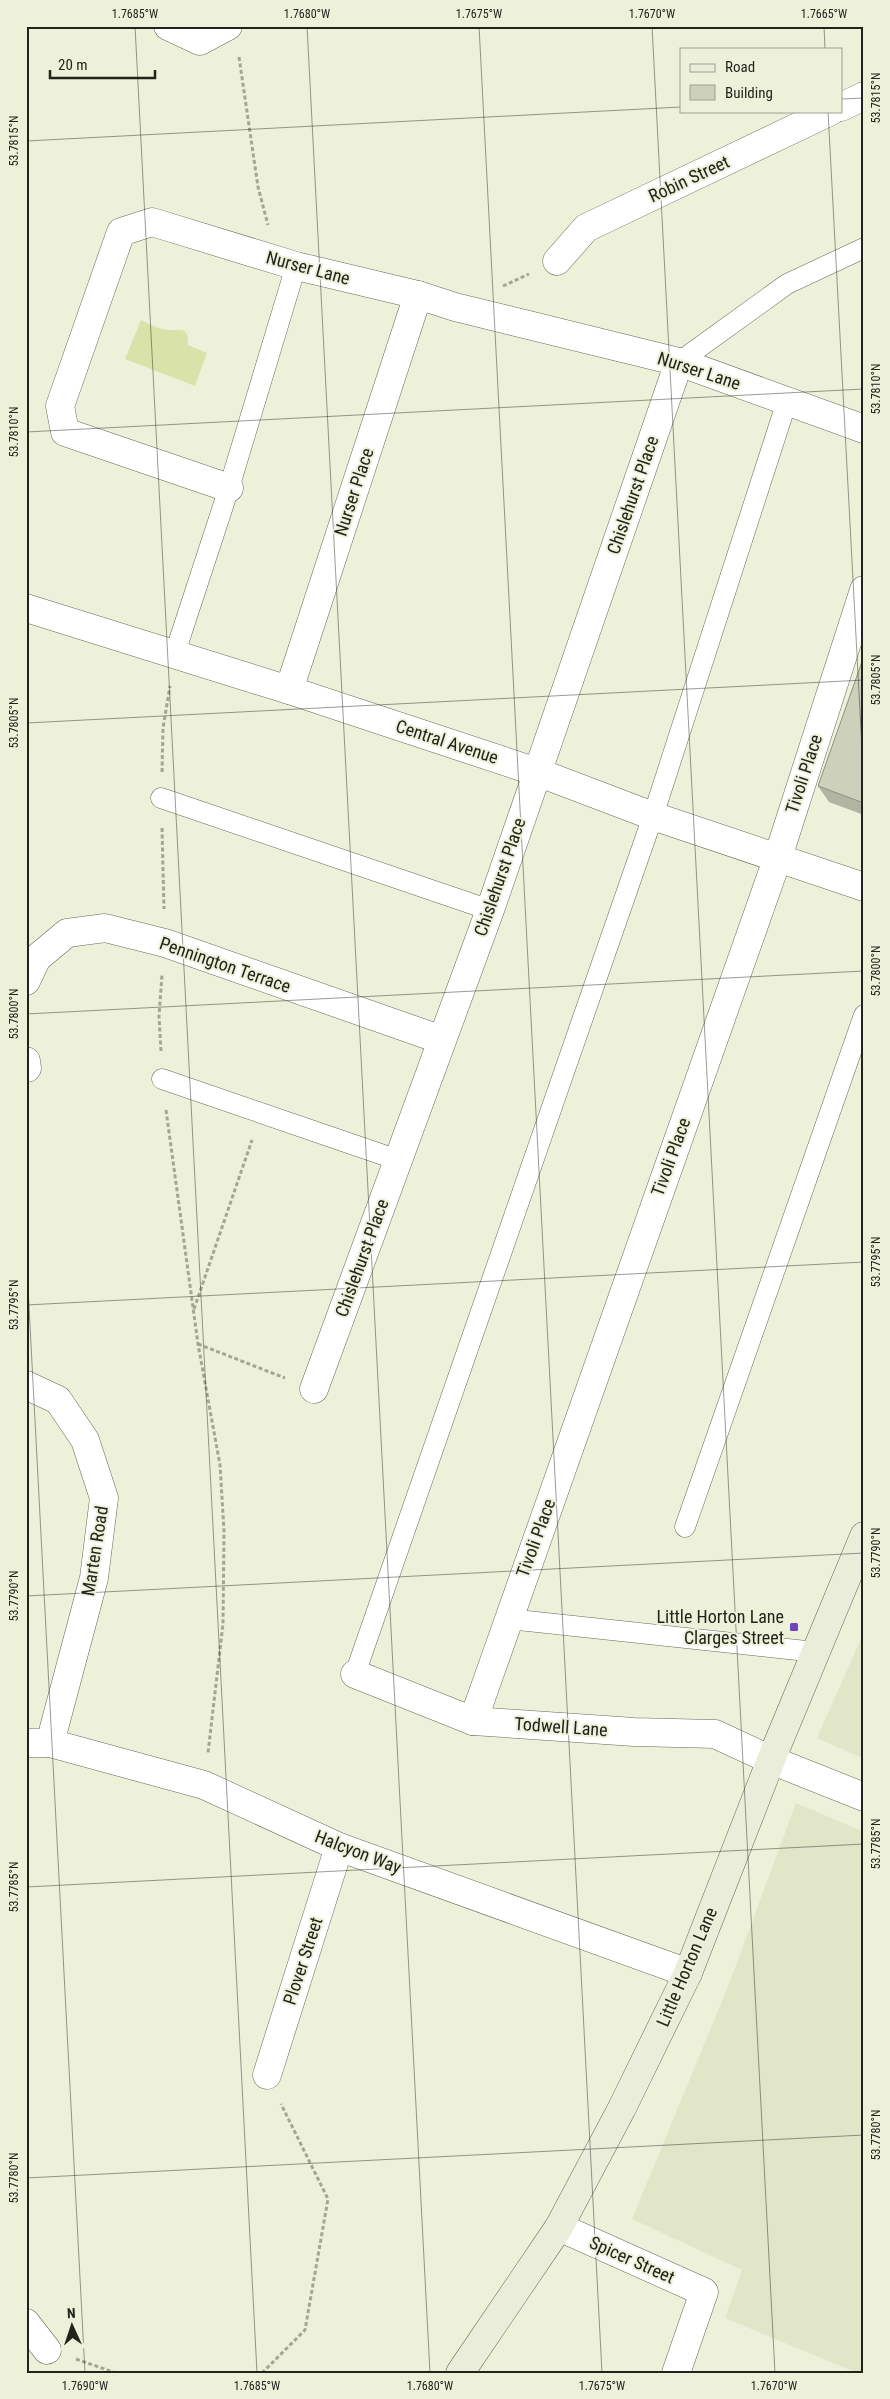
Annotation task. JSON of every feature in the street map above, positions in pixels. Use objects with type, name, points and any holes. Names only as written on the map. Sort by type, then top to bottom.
[{"type":"street","points":[[168,26],[200,42],[228,26]]},
{"type":"street","points":[[842,107],[864,96]]},
{"type":"street","name":"Robin Street","points":[[557,261],[586,228],[830,112]]},
{"type":"street","name":"Nurser Lane","points":[[229,488],[65,432],[60,406],[121,232],[152,222],[296,266],[418,295],[455,307],[679,362],[864,429]]},
{"type":"street","name":"Nurser Place","points":[[289,690],[418,295]]},
{"type":"street","name":"Chislehurst Place","points":[[314,1389],[490,910],[679,362]]},
{"type":"street","name":"Tivoli Place","points":[[472,1721],[778,857],[864,590]]},
{"type":"street","name":"Central Avenue","points":[[26,608],[174,656],[289,690],[537,772],[653,816],[864,886]]},
{"type":"street","name":"Pennington Terrace","points":[[26,981],[37,958],[67,932],[105,928],[165,943],[442,1040]]},
{"type":"street","name":"Marten Road","points":[[26,1385],[58,1400],[85,1440],[104,1498],[94,1578],[38,1743]]},
{"type":"street","name":"Little Horton Lane","points":[[460,2373],[559,2227],[622,2108],[688,1973],[771,1760],[864,1536]]},
{"type":"street","name":"Todwell Lane","points":[[355,1674],[472,1721],[634,1732],[714,1734],[771,1760],[864,1797]]},
{"type":"street","name":"Halcyon Way","points":[[38,1743],[204,1785],[339,1847],[688,1973]]},
{"type":"street","name":"Plover Street","points":[[267,2075],[339,1847]]},
{"type":"street","name":"Spicer Street","points":[[559,2227],[704,2292],[676,2373]]},
{"type":"street","points":[[26,2324],[47,2350]]},
{"type":"lane","points":[[679,362],[787,284],[864,248]]},
{"type":"lane","points":[[174,656],[229,488],[296,266]]},
{"type":"lane","points":[[355,1674],[653,816],[787,401]]},
{"type":"lane","points":[[161,798],[490,910]]},
{"type":"lane","points":[[685,1527],[864,1015]]},
{"type":"lane","points":[[162,1079],[398,1160]]},
{"type":"lane","points":[[508,1619],[816,1652]]},
{"type":"path","points":[[238,55],[258,187],[270,229],[296,266]]},
{"type":"path","points":[[174,656],[163,728],[161,798],[165,943],[159,1016],[162,1079],[198,1344],[220,1465],[224,1531],[224,1624],[204,1785]]},
{"type":"path","points":[[194,1311],[261,1113]]},
{"type":"path","points":[[198,1344],[314,1389]]},
{"type":"path","points":[[262,2373],[305,2330],[328,2199],[267,2075]]},
{"type":"path","points":[[47,2350],[116,2373]]},
{"type":"shaded area","points":[[864,1632],[864,1759],[817,1738]]},
{"type":"shaded area","points":[[796,1803],[864,1832],[864,2373],[857,2373],[725,2318],[742,2270],[632,2219],[729,1984]]},
{"type":"green space","points":[[141,320],[155,327],[184,331],[188,338],[188,345],[207,353],[195,386],[125,359]]},
{"type":"building","points":[[864,656],[864,803],[818,786]]},
{"type":"place","name":"Little Horton Lane Clarges Street","points":[[794,1627]]}]
